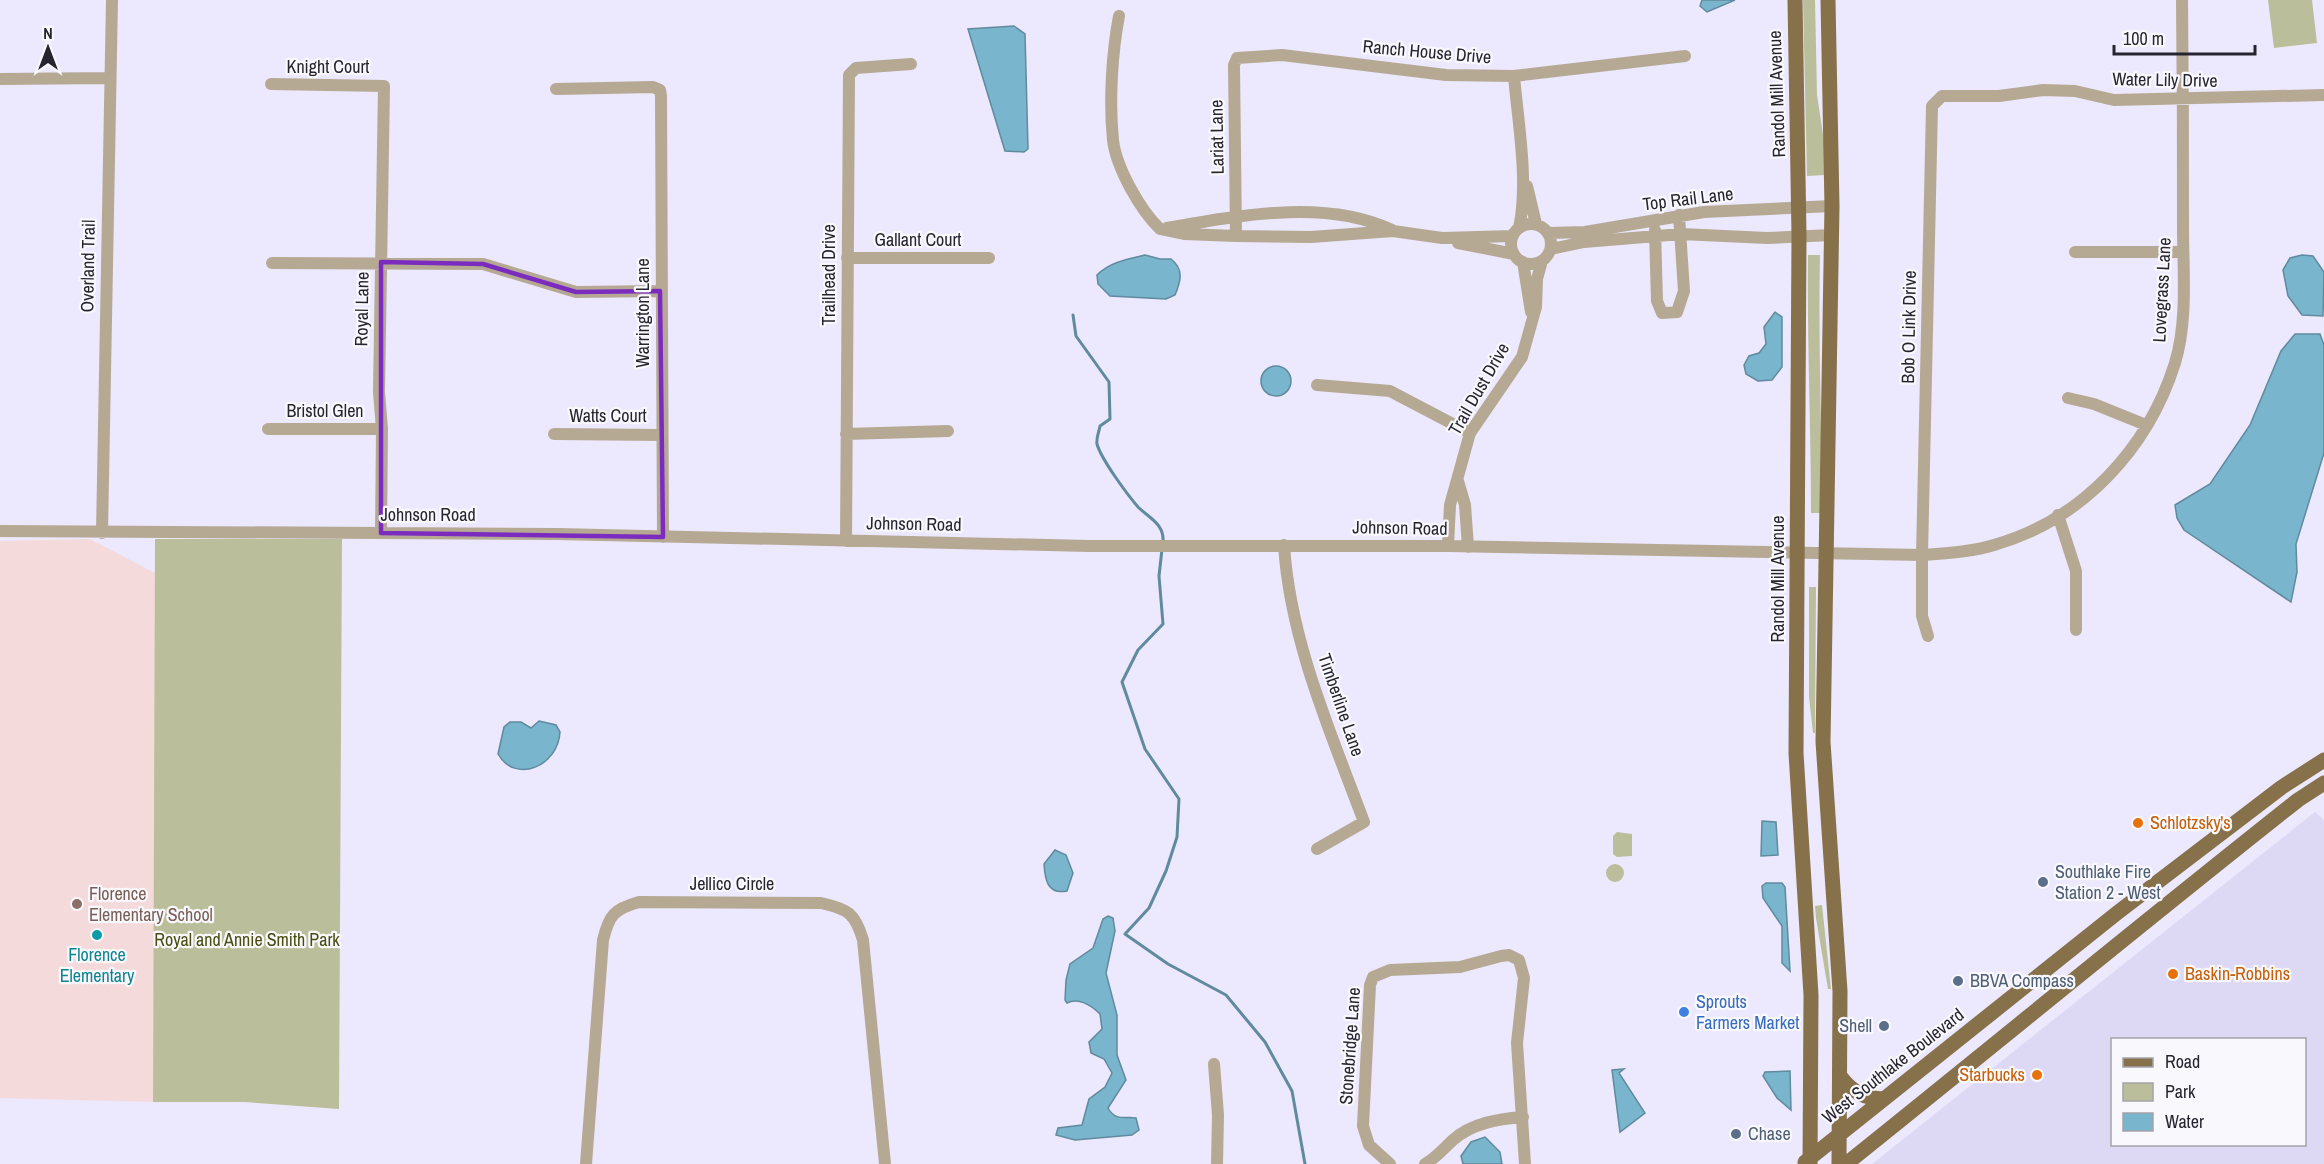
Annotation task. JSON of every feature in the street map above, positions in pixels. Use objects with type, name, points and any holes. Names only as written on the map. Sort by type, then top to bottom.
[{"type":"main road","name":"Randol Mill Avenue","points":[[1795,0],[1799,208],[1796,753],[1811,995],[1807,1162]]},
{"type":"main road","points":[[1828,0],[1832,235],[1824,742],[1840,991],[1839,1164]]},
{"type":"main road","name":"West Southlake Boulevard","points":[[1807,1162],[2117,913],[2234,824],[2324,760]]},
{"type":"main road","points":[[1846,1164],[2019,1026],[2135,928],[2298,800],[2324,783]]},
{"type":"main road","points":[[2200,877],[2197,866],[2199,862],[2225,842],[2234,824]]},
{"type":"main road","points":[[2117,913],[2135,928]]},
{"type":"main road","points":[[1840,1077],[1849,1088],[1866,1099],[1884,1099]]},
{"type":"street","name":"Overland Trail","points":[[102,532],[112,0]]},
{"type":"street","name":"Lovegrass Lane","points":[[1828,553],[1922,555],[1993,546],[2024,535],[2096,490],[2115,472],[2129,454],[2146,425],[2175,362],[2183,309],[2182,0]]},
{"type":"street","points":[[1119,15],[1114,44],[1113,142],[1127,182],[1151,220],[1160,229],[1184,234],[1311,237],[1393,231],[1442,238],[1534,264],[1542,261],[1551,249],[1549,233],[1536,224],[1528,224],[1516,232],[1442,238]]},
{"type":"street","name":"Ranch House Drive","points":[[1237,58],[1282,55],[1446,75],[1514,76],[1685,56]]},
{"type":"street","name":"Lariat Lane","points":[[1236,217],[1234,65],[1237,58]]},
{"type":"street","name":"Trailhead Drive","points":[[846,541],[849,75],[856,68],[911,64]]},
{"type":"street","points":[[1514,76],[1521,165],[1522,214],[1511,247],[1518,258]]},
{"type":"street","points":[[0,79],[109,78]]},
{"type":"street","name":"Knight Court","points":[[271,84],[384,86]]},
{"type":"street","name":"Royal Lane","points":[[381,533],[382,429],[379,392],[384,86]]},
{"type":"street","name":"Warrington Lane","points":[[556,89],[653,87],[660,90],[663,537]]},
{"type":"street","name":"Water Lily Drive","points":[[1935,101],[1942,96],[1999,96],[2043,90],[2075,91],[2114,100],[2324,95]]},
{"type":"street","name":"Bob O Link Drive","points":[[1928,636],[1922,616],[1922,555],[1932,106],[1935,101]]},
{"type":"street","points":[[1521,165],[1536,224]]},
{"type":"street","name":"Top Rail Lane","points":[[1549,233],[1585,232],[1704,212],[1832,206]]},
{"type":"street","points":[[1160,229],[1236,217],[1309,212],[1373,221],[1393,231]]},
{"type":"street","points":[[1655,219],[1657,301],[1662,313],[1677,312],[1684,291],[1679,215]]},
{"type":"street","points":[[1236,217],[1236,236]]},
{"type":"street","name":"Top Rail Lane","points":[[1551,249],[1584,242],[1681,234],[1767,237],[1832,235]]},
{"type":"street","points":[[2075,252],[2183,252]]},
{"type":"street","name":"Gallant Court","points":[[847,258],[989,258]]},
{"type":"street","name":"Trail Dust Drive","points":[[1518,258],[1528,305],[1533,316]]},
{"type":"street","name":"Trail Dust Drive","points":[[1448,546],[1450,505],[1470,433],[1522,357],[1533,316],[1542,261]]},
{"type":"street","points":[[272,263],[483,264],[576,292],[660,291]]},
{"type":"street","points":[[1317,385],[1389,391],[1470,433]]},
{"type":"street","points":[[2068,398],[2094,404],[2146,425]]},
{"type":"street","name":"Bristol Glen","points":[[268,429],[382,429]]},
{"type":"street","points":[[846,434],[948,431]]},
{"type":"street","name":"Watts Court","points":[[554,434],[662,435]]},
{"type":"street","name":"Trail Dust Drive","points":[[1458,481],[1465,505],[1468,547]]},
{"type":"street","points":[[2058,515],[2076,571],[2076,630]]},
{"type":"street","name":"Johnson Road","points":[[0,531],[381,533],[1150,546],[1448,546],[1828,553]]},
{"type":"street","name":"Timberline Lane","points":[[1284,545],[1286,583],[1308,668],[1364,822],[1317,849]]},
{"type":"street","name":"Jellico Circle","points":[[586,1164],[603,940],[607,921],[621,907],[639,902],[820,903],[841,907],[857,919],[863,940],[885,1164]]},
{"type":"street","name":"Stonebridge Lane","points":[[1390,1164],[1369,1145],[1363,1126],[1370,984],[1373,977],[1383,971],[1460,967],[1509,955],[1519,960],[1524,978],[1517,1043],[1525,1164]]},
{"type":"street","points":[[1214,1064],[1218,1115],[1217,1164]]},
{"type":"street","points":[[1425,1164],[1454,1139],[1474,1126],[1523,1117]]},
{"type":"highlighted area","points":[[381,262],[483,264],[576,292],[660,291],[663,537],[381,533]]},
{"type":"shaded area","name":"Florence Elementary School","points":[[90,539],[157,574],[153,1102],[0,1098],[0,541]]},
{"type":"shaded area","points":[[2315,812],[2324,820],[2324,1164],[1872,1164]]},
{"type":"green space","points":[[1803,0],[1815,0],[1817,95],[1824,141],[1824,175],[1807,176]]},
{"type":"green space","points":[[2268,0],[2312,0],[2317,43],[2274,48]]},
{"type":"green space","points":[[1808,255],[1820,255],[1822,513],[1811,513]]},
{"type":"green space","name":"Royal and Annie Smith Park","points":[[155,539],[342,539],[339,1109],[245,1102],[153,1102]]},
{"type":"green space","points":[[1809,587],[1816,587],[1815,733],[1813,733],[1809,697]]},
{"type":"green space","points":[[1617,832],[1632,834],[1632,856],[1617,857],[1613,854],[1613,836]]},
{"type":"green space","points":[[1615,864],[1623,869],[1624,873],[1619,881],[1615,882],[1607,877],[1606,873],[1611,865]]},
{"type":"green space","points":[[1822,905],[1831,989],[1828,989],[1816,918],[1815,906]]},
{"type":"water","points":[[1702,0],[1735,0],[1707,12],[1700,6]]},
{"type":"water","points":[[1014,26],[1025,34],[1028,149],[1024,152],[1005,151],[968,29]]},
{"type":"water","points":[[1145,255],[1171,259],[1178,267],[1180,276],[1175,295],[1166,299],[1110,296],[1098,284],[1097,275],[1108,267]]},
{"type":"water","points":[[2302,255],[2313,256],[2324,272],[2323,316],[2302,315],[2288,296],[2283,270],[2290,258]]},
{"type":"water","points":[[1775,312],[1782,317],[1782,367],[1772,380],[1758,381],[1746,374],[1744,365],[1749,356],[1759,353],[1766,344],[1764,327]]},
{"type":"water","points":[[2295,334],[2320,334],[2324,345],[2324,453],[2296,544],[2297,572],[2291,602],[2184,530],[2177,518],[2175,505],[2210,484],[2250,425],[2281,351]]},
{"type":"water","points":[[1276,366],[1287,370],[1291,381],[1287,392],[1276,396],[1265,392],[1261,381],[1265,370]]},
{"type":"water","points":[[539,721],[556,725],[560,732],[552,754],[535,767],[525,769],[515,768],[505,763],[498,754],[504,727],[510,722],[521,722],[531,728]]},
{"type":"water","points":[[1762,821],[1776,822],[1778,855],[1761,856]]},
{"type":"water","points":[[1055,850],[1066,855],[1073,873],[1067,891],[1055,891],[1046,880],[1044,864]]},
{"type":"water","points":[[1766,883],[1782,883],[1785,887],[1790,971],[1782,963],[1782,926],[1763,898],[1762,886]]},
{"type":"water","points":[[1108,916],[1113,918],[1115,931],[1106,973],[1117,1015],[1117,1055],[1126,1080],[1108,1108],[1117,1117],[1136,1118],[1139,1130],[1132,1135],[1075,1140],[1056,1135],[1058,1128],[1082,1125],[1089,1099],[1105,1087],[1112,1073],[1104,1059],[1091,1053],[1089,1042],[1102,1029],[1100,1014],[1084,1003],[1071,1001],[1067,1003],[1065,1000],[1066,980],[1070,964],[1093,948],[1103,919]]},
{"type":"water","points":[[1624,1069],[1619,1073],[1645,1113],[1620,1132],[1612,1070]]},
{"type":"water","points":[[1790,1071],[1791,1110],[1777,1098],[1763,1076],[1765,1072]]},
{"type":"water","points":[[1485,1137],[1500,1152],[1502,1164],[1463,1164],[1461,1156],[1471,1142]]},
{"type":"waterway","points":[[1073,315],[1076,336],[1109,382],[1110,419],[1100,426],[1097,437],[1099,450],[1133,501],[1159,526],[1163,543]]},
{"type":"waterway","points":[[1162,549],[1159,576],[1163,624],[1138,650],[1122,682],[1145,749],[1179,799],[1177,837],[1166,871],[1149,908],[1125,934],[1168,964],[1226,995],[1265,1042],[1292,1091],[1305,1164]]},
{"type":"place","name":"Schlotzsky's","points":[[2138,823]]},
{"type":"place","name":"Southlake Fire Station 2 - West","points":[[2043,882]]},
{"type":"place","name":"Florence Elementary School","points":[[77,904]]},
{"type":"place","name":"Florence Elementary","points":[[97,935]]},
{"type":"place","name":"Baskin-Robbins","points":[[2173,974]]},
{"type":"place","name":"BBVA Compass","points":[[1958,981]]},
{"type":"place","name":"Sprouts Farmers Market","points":[[1684,1012]]},
{"type":"place","name":"Shell","points":[[1884,1026]]},
{"type":"place","name":"Starbucks","points":[[2037,1075]]},
{"type":"place","name":"Chase","points":[[1736,1134]]}]
